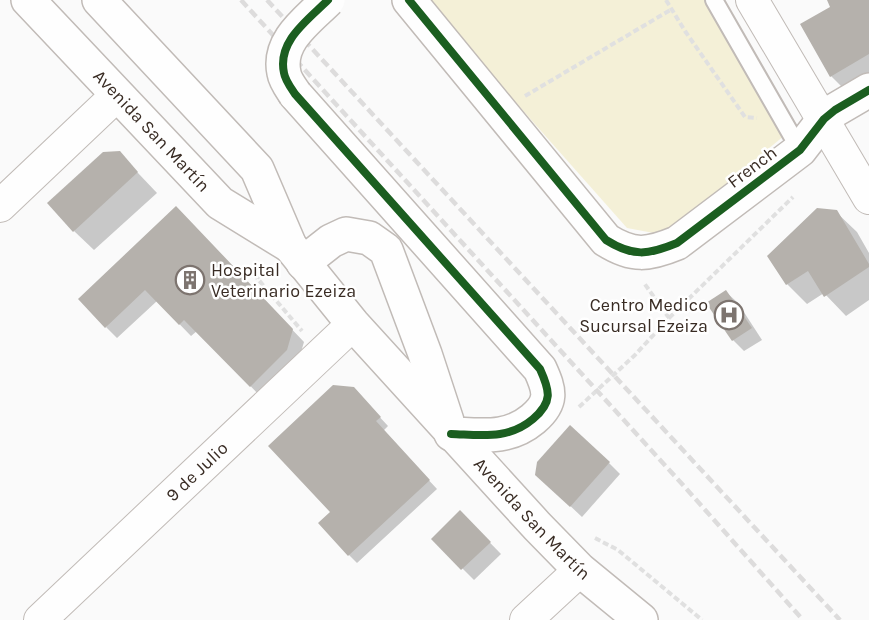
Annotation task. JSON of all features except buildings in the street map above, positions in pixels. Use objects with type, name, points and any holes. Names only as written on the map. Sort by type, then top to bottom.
[{"type":"main road","name":"Avenida San Martín","points":[[28,0],[220,203],[296,254]]},
{"type":"main road","name":"Avenida San Martín","points":[[99,0],[257,169],[296,254],[353,324],[537,526],[580,570],[641,620]]},
{"type":"main road","points":[[296,254],[346,234],[369,238],[386,250],[425,354],[451,434],[494,435],[522,428],[542,412],[549,399],[548,386],[540,369],[295,94],[284,74],[283,56],[290,37],[328,0]]},
{"type":"main road","points":[[409,0],[606,240],[633,252]]},
{"type":"main road","name":"French","points":[[633,252],[659,251],[677,243],[800,150],[835,110],[869,90]]},
{"type":"street","points":[[752,0],[869,198]]},
{"type":"street","points":[[0,206],[117,95]]},
{"type":"street","name":"9 de Julio","points":[[40,620],[353,324]]},
{"type":"street","points":[[526,620],[580,570]]},
{"type":"lane","points":[[714,0],[800,150]]},
{"type":"path","points":[[666,0],[745,117],[763,119],[780,116]]},
{"type":"path","points":[[520,99],[672,9]]},
{"type":"path","points":[[573,413],[635,355],[669,318],[798,193]]},
{"type":"path","points":[[633,252],[669,318]]},
{"type":"path","points":[[586,533],[618,549],[702,620]]},
{"type":"shaded area","points":[[425,0],[724,0],[796,126],[664,235],[627,228]]},
{"type":"railway","points":[[241,0],[803,620]]},
{"type":"railway","points":[[267,0],[840,620]]},
{"type":"cycle path","points":[[328,0],[303,23],[285,51],[283,61],[288,84],[540,369],[546,384],[547,402],[539,413],[524,426],[494,435],[451,434]]},
{"type":"cycle path","points":[[409,0],[606,240],[633,252],[649,252],[677,243],[800,150],[824,119],[835,110],[869,90]]},
{"type":"place","name":"Hospital Veterinario Ezeiza","points":[[190,280]]},
{"type":"place","name":"Centro Medico Sucursal Ezeiza","points":[[729,315]]}]
